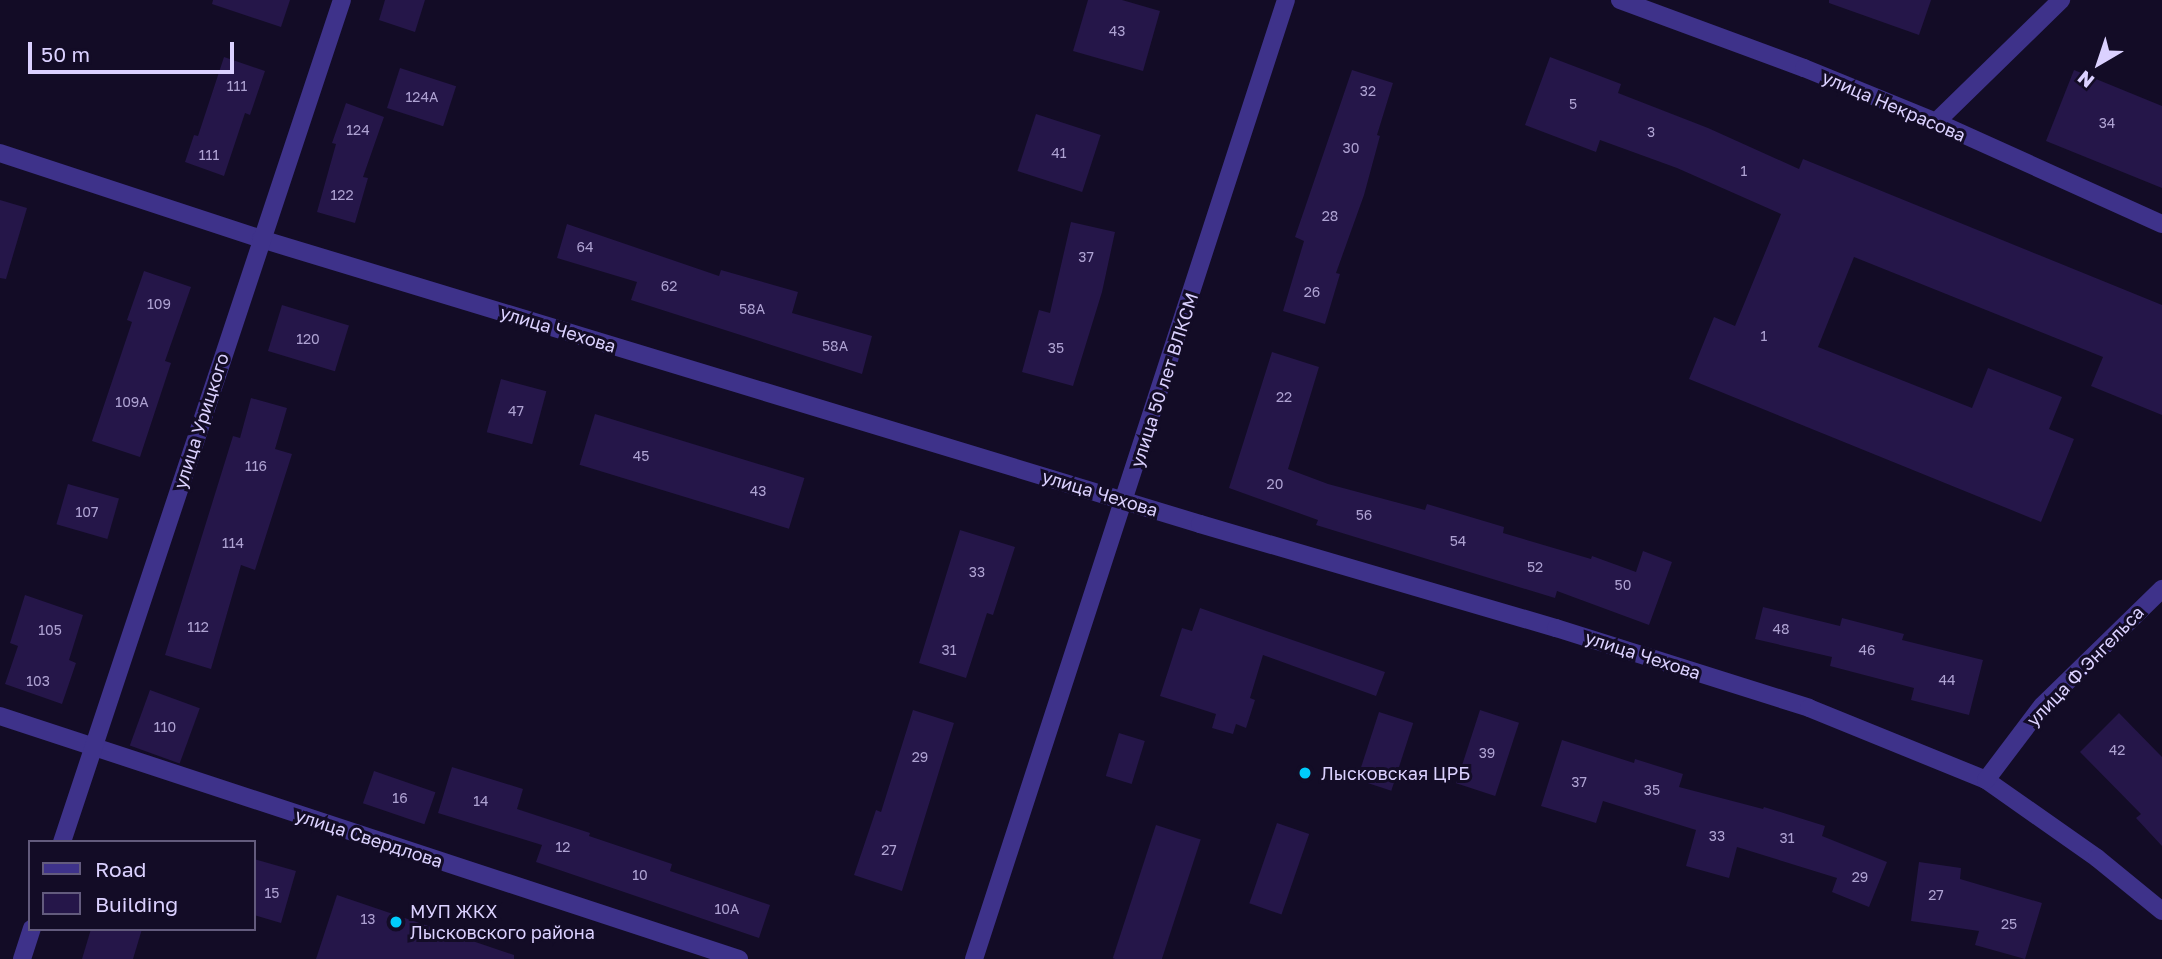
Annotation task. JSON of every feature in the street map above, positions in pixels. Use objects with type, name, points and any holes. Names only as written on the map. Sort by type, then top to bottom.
[{"type":"street","name":"улица Урицкого","points":[[63,840],[342,0]]},
{"type":"street","name":"улица 50 лет ВЛКСМ","points":[[974,959],[1286,0]]},
{"type":"street","name":"улица Некрасова","points":[[1620,0],[1804,68],[1936,122],[2162,224]]},
{"type":"street","points":[[1936,122],[2061,0]]},
{"type":"street","name":"улица Чехова","points":[[0,153],[261,239],[1125,501],[1556,628],[1809,708],[1986,780],[2096,859],[2162,911]]},
{"type":"street","name":"улица Ф.Энгельса","points":[[1986,780],[2042,706],[2162,589]]},
{"type":"street","name":"улица Свердлова","points":[[0,716],[739,959]]},
{"type":"street","points":[[22,959],[31,931]]},
{"type":"building","points":[[213,0],[290,0],[281,27],[212,4]]},
{"type":"building","points":[[385,0],[425,0],[415,32],[379,20]]},
{"type":"building","points":[[1088,0],[1122,0],[1160,11],[1143,71],[1073,51]]},
{"type":"building","points":[[1829,0],[1931,0],[1919,35],[1829,3]]},
{"type":"building","points":[[224,57],[265,71],[250,115],[245,113],[224,176],[185,162],[194,135],[198,136]]},
{"type":"building","points":[[1550,57],[1621,84],[1618,93],[1708,128],[1799,169],[1803,159],[2162,305],[2162,415],[2091,386],[2103,357],[1854,257],[1818,347],[1972,408],[1988,368],[2062,397],[2049,429],[2074,439],[2041,522],[1689,379],[1714,317],[1735,326],[1781,214],[1677,168],[1600,140],[1596,152],[1525,125]]},
{"type":"building","points":[[400,68],[456,86],[443,126],[387,108]]},
{"type":"building","points":[[1352,70],[1393,83],[1377,135],[1380,136],[1364,195],[1336,273],[1340,274],[1325,324],[1283,311],[1304,241],[1295,237]]},
{"type":"building","points":[[2074,70],[2162,106],[2162,188],[2046,141]]},
{"type":"building","points":[[346,103],[384,117],[363,177],[368,178],[355,223],[317,212],[336,144],[332,143]]},
{"type":"building","points":[[1036,114],[1101,135],[1082,192],[1017,171]]},
{"type":"building","points":[[0,200],[27,208],[6,279],[0,278]]},
{"type":"building","points":[[1071,222],[1115,232],[1102,292],[1073,386],[1022,372],[1039,310],[1050,313]]},
{"type":"building","points":[[567,224],[719,276],[721,270],[798,292],[792,313],[872,336],[862,374],[631,300],[637,282],[557,258]]},
{"type":"building","points":[[144,271],[191,287],[165,361],[171,363],[140,457],[92,441],[132,322],[127,320]]},
{"type":"building","points":[[282,305],[349,325],[335,371],[268,351]]},
{"type":"building","points":[[1272,352],[1319,367],[1288,469],[1328,484],[1425,510],[1427,504],[1504,527],[1503,533],[1591,559],[1592,556],[1636,572],[1643,551],[1672,562],[1649,625],[1557,591],[1555,598],[1316,525],[1318,520],[1229,488]]},
{"type":"building","points":[[501,379],[546,391],[532,444],[487,432]]},
{"type":"building","points":[[251,398],[287,408],[275,449],[292,454],[255,570],[241,565],[211,669],[165,655],[233,436],[240,438]]},
{"type":"building","points":[[595,414],[804,478],[789,529],[580,465]]},
{"type":"building","points":[[68,484],[119,499],[107,539],[56,524]]},
{"type":"building","points":[[960,530],[1015,547],[993,615],[987,613],[966,678],[919,663]]},
{"type":"building","points":[[25,595],[83,615],[69,660],[76,663],[62,704],[5,684],[18,646],[10,643]]},
{"type":"building","points":[[1763,607],[1840,626],[1842,618],[1904,634],[1902,640],[1983,660],[1969,715],[1911,700],[1914,688],[1830,666],[1832,657],[1755,639]]},
{"type":"building","points":[[1200,608],[1385,672],[1376,696],[1263,655],[1250,698],[1255,700],[1246,728],[1236,724],[1233,734],[1212,728],[1216,714],[1160,696],[1182,628],[1192,631]]},
{"type":"building","points":[[150,690],[200,708],[180,764],[130,745]]},
{"type":"building","points":[[913,710],[954,723],[902,891],[854,875],[876,810],[881,812]]},
{"type":"building","points":[[1480,710],[1519,723],[1495,796],[1456,783]]},
{"type":"building","points":[[1379,712],[1413,723],[1391,791],[1357,780]]},
{"type":"building","points":[[2119,713],[2162,757],[2162,846],[2136,818],[2141,814],[2080,752]]},
{"type":"building","points":[[1119,733],[1145,741],[1132,784],[1106,776]]},
{"type":"building","points":[[1562,740],[1634,763],[1635,759],[1683,774],[1679,787],[1763,809],[1764,807],[1825,826],[1822,836],[1887,862],[1869,907],[1832,892],[1837,878],[1737,847],[1729,878],[1686,866],[1696,830],[1603,801],[1596,823],[1541,806]]},
{"type":"building","points":[[452,767],[523,789],[517,809],[672,864],[670,871],[770,905],[759,938],[536,862],[542,845],[438,813]]},
{"type":"building","points":[[374,771],[435,792],[424,824],[363,803]]},
{"type":"building","points":[[1277,823],[1309,834],[1281,914],[1249,903]]},
{"type":"building","points":[[1156,825],[1201,840],[1162,959],[1113,958]]},
{"type":"building","points":[[256,860],[296,871],[281,923],[256,916]]},
{"type":"building","points":[[1919,862],[1961,868],[1960,879],[2042,903],[2025,959],[1975,945],[1979,931],[1911,921]]},
{"type":"building","points":[[337,895],[514,955],[514,959],[316,959]]},
{"type":"building","points":[[90,931],[141,931],[133,959],[82,959]]},
{"type":"place","name":"Лысковская ЦРБ","points":[[1305,773]]},
{"type":"place","name":"МУП ЖКХ Лысковского района","points":[[396,922]]}]
